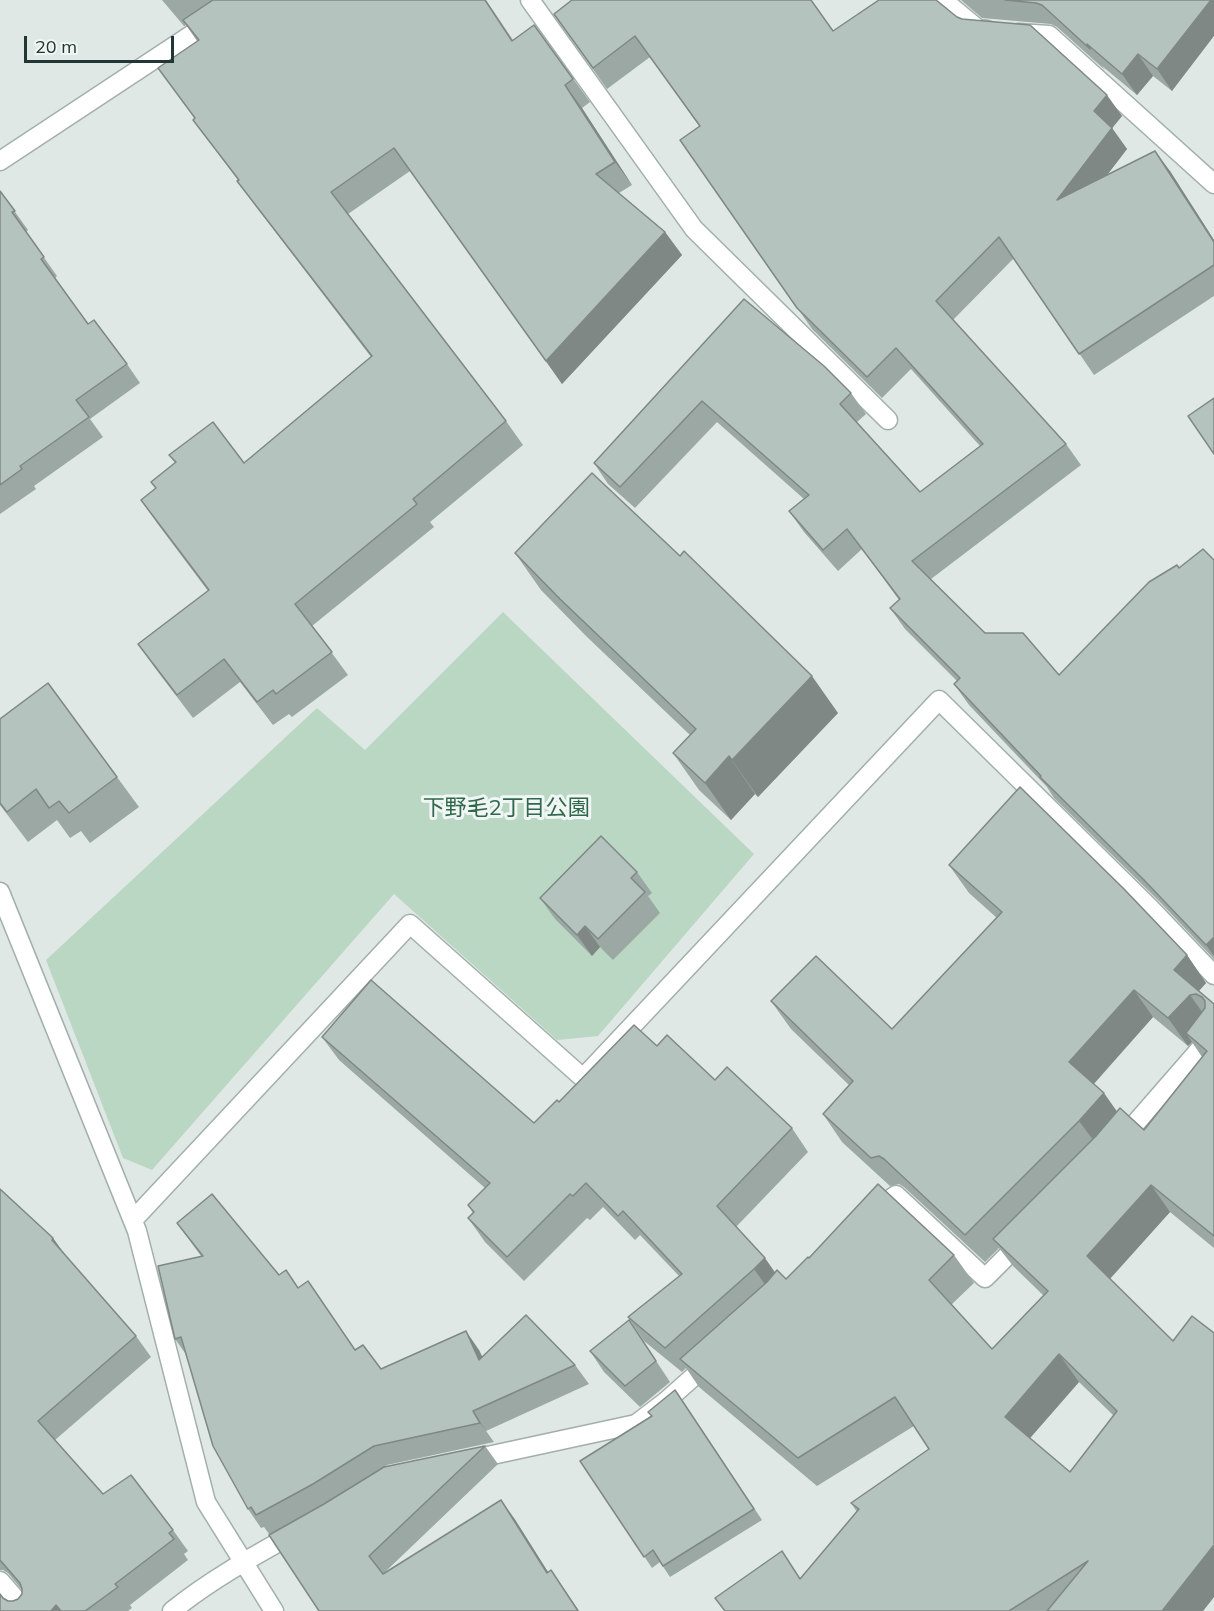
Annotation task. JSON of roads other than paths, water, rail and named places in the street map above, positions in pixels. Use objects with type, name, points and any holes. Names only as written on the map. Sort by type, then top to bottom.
[{"type":"street","points":[[0,161],[244,0]]},
{"type":"street","points":[[530,0],[694,229],[888,420]]},
{"type":"street","points":[[943,0],[978,29],[1049,36],[1214,184]]},
{"type":"street","points":[[133,1220],[410,924],[583,1078],[939,700],[1151,909],[1214,975]]},
{"type":"street","points":[[0,892],[137,1231],[206,1502],[274,1611]]},
{"type":"street","points":[[1107,1156],[1214,1032]]},
{"type":"street","points":[[862,1221],[896,1196],[985,1278],[1034,1229]]},
{"type":"street","points":[[452,1463],[636,1424],[665,1402],[717,1355]]},
{"type":"street","points":[[172,1611],[193,1593],[312,1524]]},
{"type":"street","points":[[0,1581],[26,1611]]},
{"type":"park label","name":"下野毛2丁目公園","points":[[506,808]]}]
